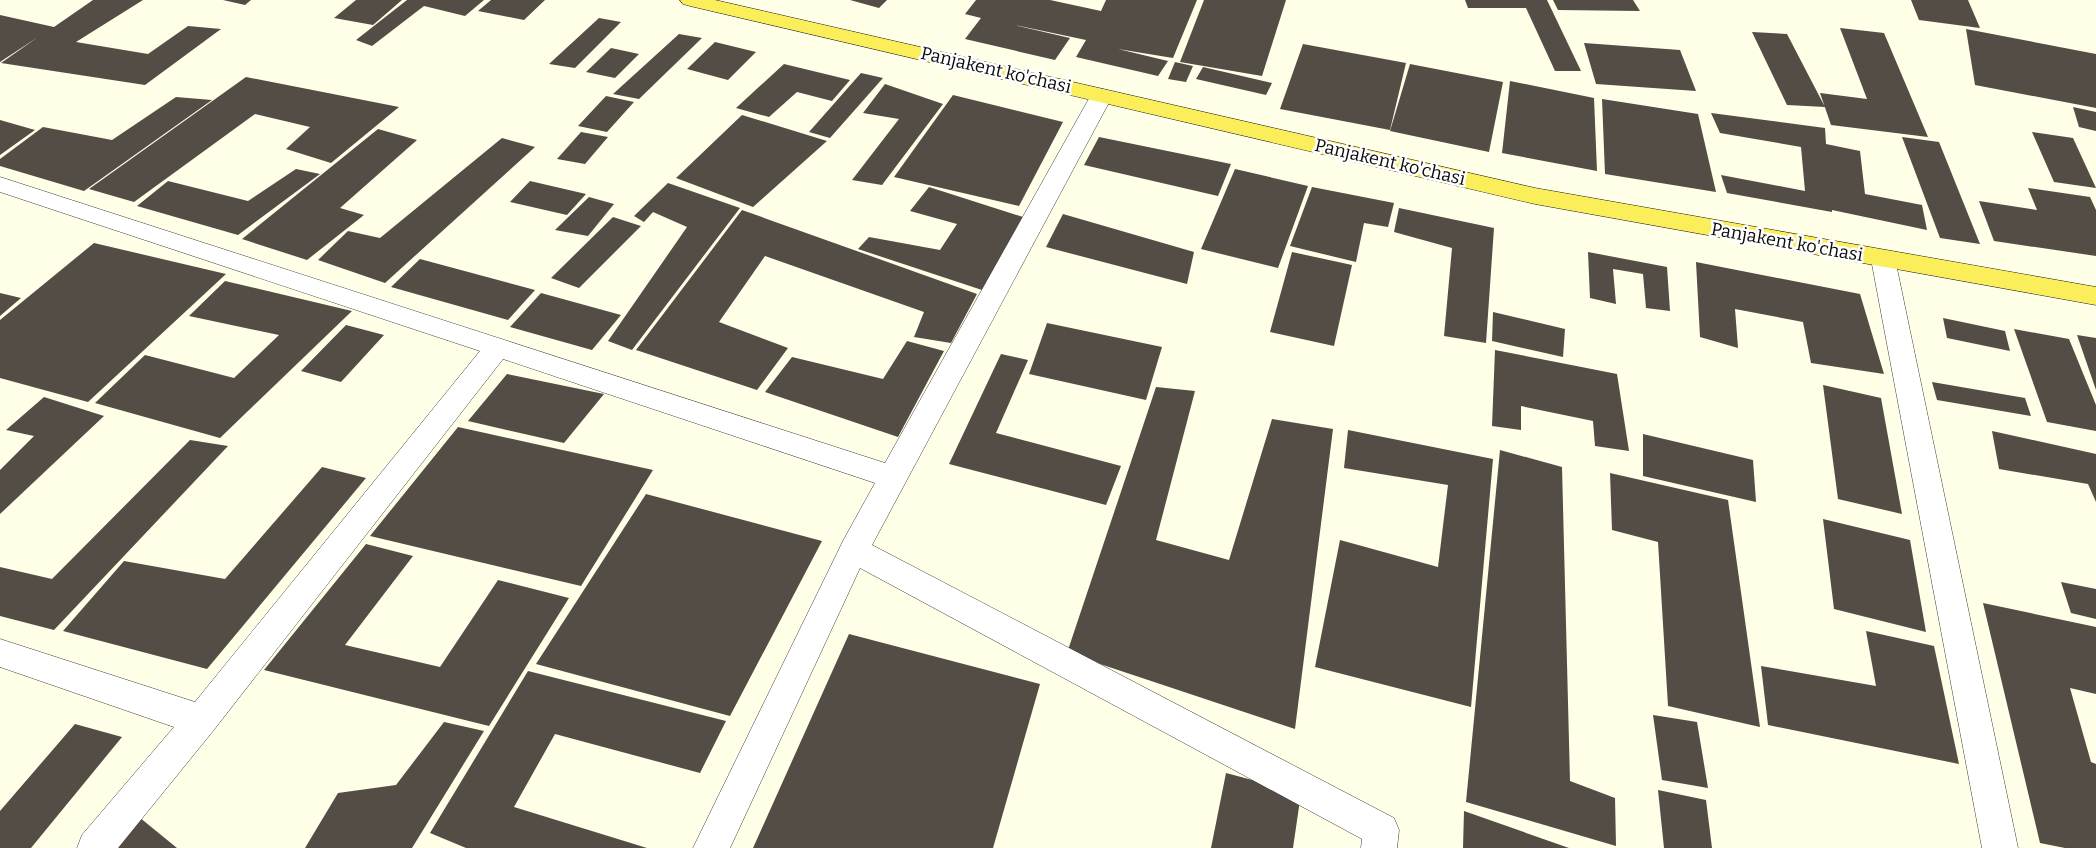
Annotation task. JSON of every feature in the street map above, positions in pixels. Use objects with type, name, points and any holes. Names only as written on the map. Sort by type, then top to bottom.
[{"type":"main road","name":"Panjakent ko'chasi","points":[[690,0],[1534,196],[2096,296]]},
{"type":"street","points":[[711,848],[854,550],[892,477],[1102,95]]},
{"type":"street","points":[[0,184],[892,477]]},
{"type":"street","points":[[1883,259],[2000,848]]},
{"type":"street","points":[[95,848],[201,720],[498,347]]},
{"type":"street","points":[[854,550],[1381,830],[1379,848]]},
{"type":"street","points":[[0,652],[201,720]]},
{"type":"building","points":[[93,0],[143,0],[76,42],[148,54],[188,26],[221,29],[145,85],[1,63],[38,37],[0,62],[0,15],[54,27]]},
{"type":"building","points":[[223,0],[251,0],[245,5]]},
{"type":"building","points":[[356,0],[402,0],[373,25],[334,18]]},
{"type":"building","points":[[407,0],[484,0],[465,16],[424,6],[372,46],[356,40]]},
{"type":"building","points":[[491,0],[545,0],[524,20],[478,11]]},
{"type":"building","points":[[850,0],[887,0],[879,8]]},
{"type":"building","points":[[976,0],[1050,0],[1101,11],[1106,0],[1197,0],[1173,58],[1118,49],[1168,61],[1158,76],[1076,57],[1086,40],[1010,24],[1070,38],[1055,60],[965,39],[981,18],[965,14]]},
{"type":"building","points":[[1204,0],[1286,0],[1262,76],[1180,62]]},
{"type":"building","points":[[1465,0],[1547,0],[1581,71],[1555,71],[1526,8],[1468,8]]},
{"type":"building","points":[[1553,0],[1633,0],[1640,11],[1558,10]]},
{"type":"building","points":[[1911,0],[1968,0],[1980,28],[1919,20]]},
{"type":"building","points":[[599,18],[621,22],[575,68],[549,64]]},
{"type":"building","points":[[1840,28],[1884,33],[1928,137],[1831,125],[1820,93],[1867,99]]},
{"type":"building","points":[[1966,29],[2096,54],[2096,108],[1975,85]]},
{"type":"building","points":[[1752,32],[1787,34],[1825,107],[1787,105]]},
{"type":"building","points":[[679,34],[702,38],[639,99],[613,94]]},
{"type":"building","points":[[715,42],[756,52],[728,80],[687,69]]},
{"type":"building","points":[[1584,43],[1680,50],[1696,91],[1596,84]]},
{"type":"building","points":[[1303,44],[1406,63],[1390,130],[1280,109]]},
{"type":"building","points":[[611,48],[639,54],[615,78],[586,72]]},
{"type":"building","points":[[1175,62],[1193,66],[1186,82],[1168,79]]},
{"type":"building","points":[[784,64],[850,80],[832,101],[797,92],[769,117],[736,108]]},
{"type":"building","points":[[1410,64],[1503,82],[1489,152],[1390,131]]},
{"type":"building","points":[[1203,67],[1272,83],[1266,95],[1196,79]]},
{"type":"building","points":[[861,73],[883,78],[830,138],[809,132]]},
{"type":"building","points":[[246,77],[399,107],[331,163],[286,149],[310,127],[255,114],[134,202],[89,189]]},
{"type":"building","points":[[1510,81],[1594,98],[1597,171],[1502,153]]},
{"type":"building","points":[[885,84],[943,104],[882,185],[852,180],[899,119],[863,113]]},
{"type":"building","points":[[953,95],[1063,122],[1019,206],[894,177]]},
{"type":"building","points":[[606,96],[634,102],[607,132],[578,126]]},
{"type":"building","points":[[176,97],[212,100],[84,191],[0,166],[0,159],[43,127],[112,140]]},
{"type":"building","points":[[1602,99],[1698,114],[1716,192],[1605,174]]},
{"type":"building","points":[[2073,107],[2096,112],[2096,131],[2079,127]]},
{"type":"building","points":[[1711,113],[1825,128],[1826,144],[1860,151],[1865,194],[1922,205],[1927,230],[1832,210],[1832,212],[1727,193],[1721,175],[1805,191],[1801,147],[1720,133]]},
{"type":"building","points":[[742,115],[827,141],[753,207],[676,178]]},
{"type":"building","points":[[0,120],[35,130],[0,155]]},
{"type":"building","points":[[378,129],[417,140],[340,208],[364,215],[307,260],[242,239]]},
{"type":"building","points":[[581,132],[608,137],[585,164],[557,159]]},
{"type":"building","points":[[2032,132],[2073,138],[2096,188],[2054,182]]},
{"type":"building","points":[[1099,137],[1231,164],[1218,196],[1084,165]]},
{"type":"building","points":[[1902,137],[1939,142],[1980,244],[1940,238]]},
{"type":"building","points":[[502,138],[535,147],[385,283],[318,260],[348,231],[380,238]]},
{"type":"building","points":[[296,169],[320,174],[238,235],[137,206],[168,181],[248,201]]},
{"type":"building","points":[[1235,169],[1308,186],[1278,268],[1201,249]]},
{"type":"building","points":[[530,181],[586,194],[567,215],[510,202]]},
{"type":"building","points":[[668,183],[740,208],[632,350],[608,341],[687,227],[653,212],[644,222],[634,216]]},
{"type":"building","points":[[929,187],[1023,217],[982,290],[858,249],[869,237],[940,250],[957,224],[910,211]]},
{"type":"building","points":[[1312,187],[1394,203],[1388,227],[1364,223],[1356,262],[1290,246]]},
{"type":"building","points":[[2028,188],[2090,197],[2096,210],[2096,256],[1994,241],[1979,201],[2037,210]]},
{"type":"building","points":[[589,197],[614,204],[588,236],[555,230]]},
{"type":"building","points":[[1399,208],[1494,228],[1486,343],[1444,336],[1452,248],[1394,232]]},
{"type":"building","points":[[742,210],[977,294],[951,343],[914,337],[924,312],[765,256],[719,322],[788,348],[757,390],[636,350]]},
{"type":"building","points":[[1063,214],[1194,252],[1187,284],[1046,247]]},
{"type":"building","points":[[613,217],[641,226],[579,288],[551,278]]},
{"type":"building","points":[[94,243],[226,274],[88,402],[0,378],[0,320]]},
{"type":"building","points":[[1292,252],[1352,265],[1334,346],[1270,332]]},
{"type":"building","points":[[1588,252],[1667,267],[1670,311],[1646,308],[1643,274],[1613,269],[1616,304],[1590,298]]},
{"type":"building","points":[[420,259],[535,290],[508,320],[391,287]]},
{"type":"building","points":[[1696,262],[1860,294],[1884,374],[1811,363],[1803,322],[1735,309],[1738,348],[1700,337]]},
{"type":"building","points":[[225,281],[352,311],[220,438],[95,403],[145,355],[234,378],[279,335],[189,316]]},
{"type":"building","points":[[0,293],[21,298],[0,316]]},
{"type":"building","points":[[541,293],[621,315],[592,350],[510,327]]},
{"type":"building","points":[[1493,312],[1565,329],[1563,357],[1492,341]]},
{"type":"building","points":[[1943,318],[2005,331],[2010,351],[1947,338]]},
{"type":"building","points":[[1047,323],[1162,347],[1146,400],[1029,374]]},
{"type":"building","points":[[346,325],[384,335],[341,382],[301,371]]},
{"type":"building","points":[[2014,329],[2069,339],[2096,405],[2096,431],[2047,422]]},
{"type":"building","points":[[2077,335],[2096,338],[2096,390]]},
{"type":"building","points":[[907,341],[944,351],[898,437],[765,392],[792,357],[883,379]]},
{"type":"building","points":[[1495,350],[1617,374],[1629,451],[1595,446],[1593,421],[1521,406],[1521,430],[1492,426]]},
{"type":"building","points":[[1001,354],[1028,360],[996,433],[1121,466],[1106,505],[949,464]]},
{"type":"building","points":[[507,374],[604,394],[564,443],[468,421]]},
{"type":"building","points":[[1932,382],[2025,398],[2031,416],[1937,400]]},
{"type":"building","points":[[1823,385],[1881,398],[1902,514],[1838,499]]},
{"type":"building","points":[[1156,387],[1195,391],[1156,540],[1229,560],[1272,419],[1333,429],[1295,729],[1067,653]]},
{"type":"building","points":[[44,397],[104,416],[0,514],[0,470],[34,436],[6,430]]},
{"type":"building","points":[[458,427],[653,470],[581,586],[370,536]]},
{"type":"building","points":[[1348,430],[1493,459],[1471,707],[1315,667],[1340,540],[1438,567],[1448,485],[1344,468]]},
{"type":"building","points":[[1992,431],[2096,454],[2096,502],[2088,484],[1999,469]]},
{"type":"building","points":[[1643,434],[1753,460],[1756,502],[1643,476]]},
{"type":"building","points":[[190,440],[228,446],[54,630],[0,616],[0,567],[52,579]]},
{"type":"building","points":[[1500,450],[1562,467],[1570,781],[1615,798],[1616,846],[1466,802]]},
{"type":"building","points":[[322,467],[366,478],[207,669],[63,631],[124,561],[225,579]]},
{"type":"building","points":[[1610,473],[1728,500],[1760,727],[1668,706],[1658,542],[1612,530]]},
{"type":"building","points":[[646,494],[822,541],[730,716],[536,664]]},
{"type":"building","points":[[1823,519],[1910,540],[1926,632],[1834,609]]},
{"type":"building","points":[[366,544],[413,556],[345,645],[440,667],[498,580],[569,598],[489,726],[264,670]]},
{"type":"building","points":[[2061,582],[2096,589],[2096,619],[2071,613]]},
{"type":"building","points":[[1983,603],[2096,627],[2096,694],[2070,688],[2091,762],[2096,764],[2096,848],[2065,848],[2040,843]]},
{"type":"building","points":[[1866,631],[1934,646],[1959,764],[1768,725],[1761,666],[1876,686]]},
{"type":"building","points":[[849,634],[1040,684],[993,848],[753,848]]},
{"type":"building","points":[[528,671],[726,721],[700,773],[555,734],[514,807],[647,848],[466,848],[430,833]]},
{"type":"building","points":[[1653,715],[1697,722],[1708,788],[1662,780]]},
{"type":"building","points":[[444,722],[484,731],[412,848],[305,848],[338,793],[396,785]]},
{"type":"building","points":[[75,724],[122,737],[31,848],[0,848],[0,811]]},
{"type":"building","points":[[1226,773],[1301,793],[1293,848],[1211,848]]},
{"type":"building","points":[[1658,790],[1706,800],[1712,848],[1664,848]]},
{"type":"building","points":[[1464,811],[1569,848],[1463,848]]},
{"type":"building","points":[[139,817],[177,848],[112,848]]}]
